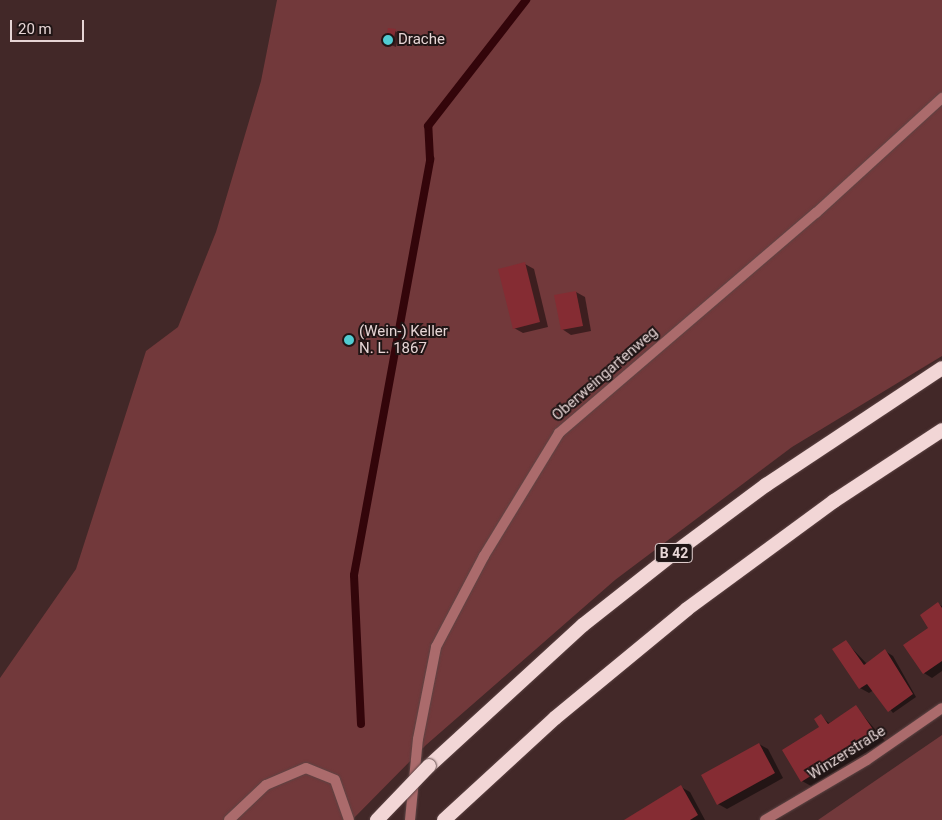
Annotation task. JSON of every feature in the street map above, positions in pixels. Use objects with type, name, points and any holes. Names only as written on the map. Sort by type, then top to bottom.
[{"type":"highway","name":"B 42","points":[[377,820],[429,766],[576,632],[673,554],[774,480],[942,368]]},
{"type":"highway","points":[[444,820],[555,718],[687,609],[827,506],[942,430]]},
{"type":"street","name":"Oberweingartenweg","points":[[410,820],[418,739],[436,647],[484,556],[559,433],[816,214],[942,98]]},
{"type":"street","name":"Winzerstraße","points":[[765,820],[778,817],[942,708]]},
{"type":"street","points":[[229,820],[266,785],[306,768],[335,780],[349,820]]},
{"type":"shaded area","points":[[277,0],[942,0],[942,356],[792,447],[615,580],[426,745],[352,820],[0,820],[0,678],[76,569],[146,351],[178,327],[216,232],[261,81]]},
{"type":"shaded area","points":[[942,735],[942,820],[818,820]]},
{"type":"building","points":[[388,28],[396,29],[392,46],[384,44]]},
{"type":"building","points":[[525,262],[540,322],[513,329],[498,269]]},
{"type":"building","points":[[576,291],[583,326],[561,330],[554,295]]},
{"type":"building","points":[[938,602],[942,608],[942,661],[923,674],[903,645],[928,628],[920,615]]},
{"type":"building","points":[[846,640],[864,665],[885,649],[913,694],[888,712],[867,684],[859,689],[832,649]]},
{"type":"building","points":[[856,705],[877,735],[801,782],[782,750],[819,727],[814,719],[821,714],[828,724]]},
{"type":"building","points":[[759,743],[775,773],[717,805],[701,775]]},
{"type":"building","points":[[681,785],[698,815],[690,820],[624,820]]},
{"type":"waterway","points":[[361,724],[354,575],[430,159],[428,126],[526,0]]},
{"type":"place","name":"Drache","points":[[388,40]]},
{"type":"place","name":"(Wein-) Keller N. L. 1867","points":[[349,340]]}]
